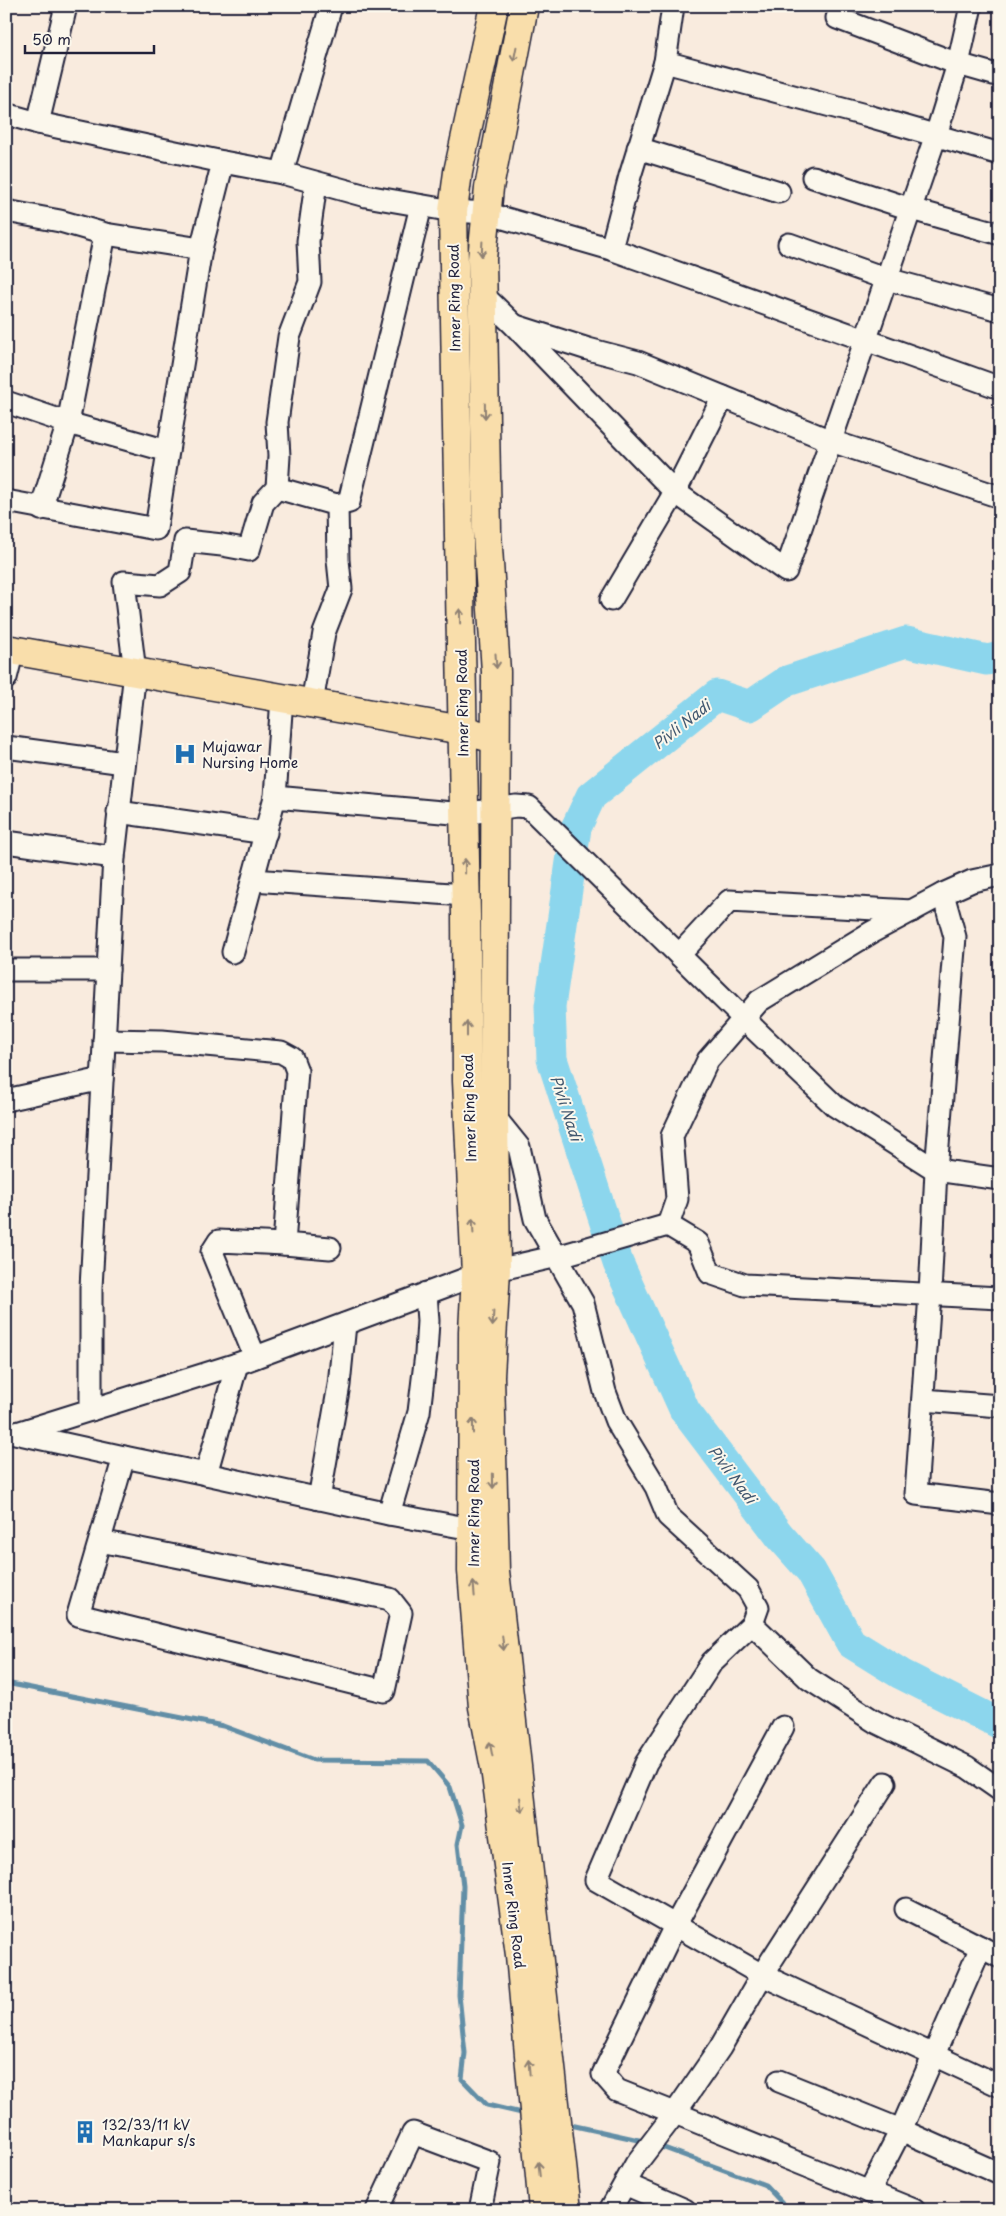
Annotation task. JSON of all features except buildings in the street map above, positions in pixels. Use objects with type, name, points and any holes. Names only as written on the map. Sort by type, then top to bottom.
[{"type":"main road","name":"Inner Ring Road","points":[[486,1272],[467,1081],[453,211],[458,172],[494,6]]},
{"type":"main road","name":"Inner Ring Road","points":[[524,6],[486,213],[482,259],[487,532],[496,672],[494,1116],[486,1272],[473,1330],[483,1529],[495,1571],[567,2210]]},
{"type":"main road","points":[[10,650],[462,730],[495,739]]},
{"type":"main road","name":"Inner Ring Road","points":[[483,1529],[472,1571],[483,1707],[495,1768],[520,1955],[543,2210]]},
{"type":"street","points":[[38,123],[66,6]]},
{"type":"street","points":[[282,174],[331,6]]},
{"type":"street","points":[[611,249],[638,148],[665,62],[673,6]]},
{"type":"street","points":[[483,295],[676,492],[786,571],[936,135],[958,64],[971,6]]},
{"type":"street","points":[[837,18],[958,64],[1000,76]]},
{"type":"street","points":[[665,62],[1000,154]]},
{"type":"street","points":[[6,114],[38,123],[282,174],[366,196],[453,211],[486,213],[611,249],[1000,388]]},
{"type":"street","points":[[638,148],[779,192]]},
{"type":"street","points":[[156,529],[201,249],[223,162]]},
{"type":"street","points":[[813,177],[911,209],[1000,234]]},
{"type":"street","points":[[6,501],[156,529],[185,542],[249,550],[263,503],[277,488],[279,456],[277,422],[289,336],[310,282],[308,242],[316,183]]},
{"type":"street","points":[[277,488],[337,505],[348,502],[421,206]]},
{"type":"street","points":[[6,211],[60,221],[105,234],[201,249]]},
{"type":"street","points":[[41,509],[68,423],[105,234]]},
{"type":"street","points":[[789,244],[887,279],[1000,310]]},
{"type":"street","points":[[514,325],[588,349],[638,362],[831,441],[1000,497]]},
{"type":"street","points":[[611,600],[676,492],[723,397]]},
{"type":"street","points":[[6,402],[68,423],[168,451]]},
{"type":"street","points":[[312,703],[324,633],[341,589],[338,560],[337,505]]},
{"type":"street","points":[[91,1410],[91,1288],[114,857],[135,672],[124,582],[160,585],[180,572],[185,542]]},
{"type":"street","points":[[6,678],[10,650]]},
{"type":"street","points":[[233,952],[275,797],[282,698]]},
{"type":"street","points":[[6,747],[124,763]]},
{"type":"street","points":[[275,797],[464,814],[495,811],[516,806],[529,807],[835,1106],[936,1170],[1000,1178]]},
{"type":"street","points":[[118,812],[266,833]]},
{"type":"street","points":[[6,842],[114,857]]},
{"type":"street","points":[[668,1224],[677,1198],[672,1136],[708,1060],[759,1001],[872,932],[943,894],[972,881],[1000,875]]},
{"type":"street","points":[[253,880],[465,895]]},
{"type":"street","points":[[943,894],[955,938],[936,1170],[930,1294],[916,1494],[1000,1504]]},
{"type":"street","points":[[679,955],[729,901],[912,911]]},
{"type":"street","points":[[6,970],[108,970]]},
{"type":"street","points":[[104,1040],[162,1042],[281,1052],[292,1058],[297,1071],[284,1244]]},
{"type":"street","points":[[6,1100],[102,1078]]},
{"type":"street","points":[[494,1116],[519,1147],[535,1219],[561,1255],[583,1302],[605,1392],[616,1421],[656,1487],[668,1516],[748,1589],[758,1607],[752,1624],[712,1662],[646,1763],[596,1880],[762,1975],[1000,2086]]},
{"type":"street","points":[[962,1172],[1000,1171]]},
{"type":"street","points":[[12,1432],[91,1410],[246,1360],[486,1272],[561,1255],[668,1224],[698,1243],[710,1273],[745,1285],[1000,1298]]},
{"type":"street","points":[[206,1474],[246,1360],[212,1252],[219,1241],[330,1248]]},
{"type":"street","points":[[389,1514],[419,1412],[426,1354],[426,1293]]},
{"type":"street","points":[[318,1499],[339,1384],[344,1324]]},
{"type":"street","points":[[923,1400],[1000,1406]]},
{"type":"street","points":[[12,1432],[389,1514],[483,1529]]},
{"type":"street","points":[[100,1541],[390,1599],[401,1613],[384,1691],[78,1616],[124,1457]]},
{"type":"street","points":[[752,1624],[809,1679],[874,1721],[967,1768],[1000,1790]]},
{"type":"street","points":[[783,1727],[675,1926],[603,2074],[617,2090],[914,2210]]},
{"type":"street","points":[[610,2210],[636,2164],[675,2113],[720,2048],[762,1975],[885,1783]]},
{"type":"street","points":[[869,2192],[901,2130],[933,2055],[990,1952],[906,1909]]},
{"type":"street","points":[[778,2081],[901,2130],[1000,2174]]},
{"type":"street","points":[[378,2210],[412,2133],[490,2162],[480,2210]]},
{"type":"street","points":[[625,2184],[685,2210]]},
{"type":"waterway","name":"Pivli Nadi","points":[[1000,657],[987,660],[906,642],[787,681],[750,706],[717,695],[591,796],[576,828],[550,1006],[552,1059],[618,1263],[685,1411],[779,1535],[811,1571],[851,1643],[901,1674],[1000,1724]]},
{"type":"waterway","points":[[6,1683],[223,1726],[314,1760],[428,1761],[450,1787],[462,1825],[458,1844],[463,1886],[459,1995],[465,2053],[462,2079],[487,2105],[526,2114]]},
{"type":"waterway","points":[[566,2124],[648,2142]]},
{"type":"waterway","points":[[656,2145],[765,2185],[789,2210]]},
{"type":"place","name":"Mujawar Nursing Home","points":[[185,754]]},
{"type":"place","name":"132/33/11 kV Mankapur s/s","points":[[85,2132]]}]
